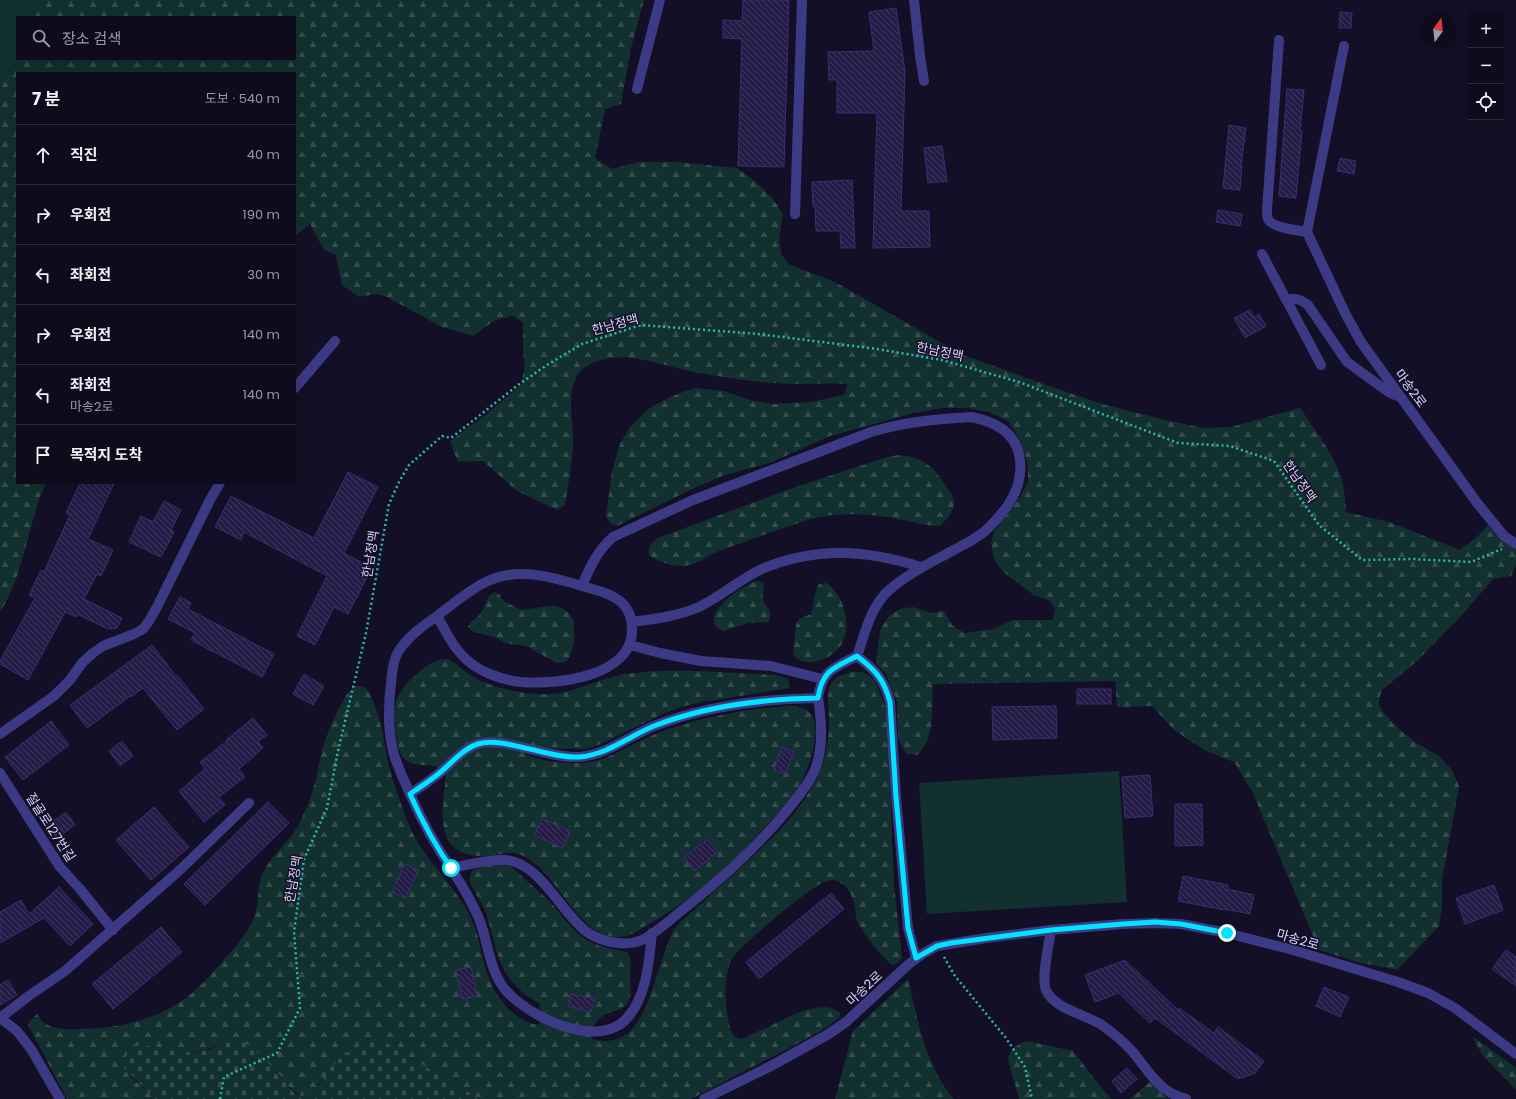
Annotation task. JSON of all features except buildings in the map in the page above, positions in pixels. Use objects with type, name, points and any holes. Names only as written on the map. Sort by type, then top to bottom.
[{"type":"street","points":[[637,89],[660,0]]},
{"type":"street","points":[[795,214],[802,0]]},
{"type":"street","points":[[914,0],[924,81]]},
{"type":"street","points":[[1279,40],[1267,210],[1268,219],[1272,224],[1307,232],[1344,46]]},
{"type":"street","name":"마송2로","points":[[1307,232],[1361,342],[1478,504],[1504,536],[1516,544]]},
{"type":"street","points":[[1262,254],[1321,364]]},
{"type":"street","points":[[1286,300],[1296,298],[1302,300],[1308,305],[1347,362],[1390,393],[1402,398]]},
{"type":"street","points":[[296,387],[335,341]]},
{"type":"street","points":[[451,868],[490,861],[504,860],[516,862],[526,867],[544,884],[576,922],[587,932],[600,939],[618,943],[630,943],[642,940],[652,933],[702,895],[755,847],[773,828],[806,787],[814,771],[819,755],[821,720],[818,698],[822,679],[833,668],[857,656],[869,620],[880,600],[901,580],[971,541],[984,532],[1000,517],[1015,495],[1021,476],[1021,466],[1018,452],[1012,438],[1005,430],[984,419],[972,417],[930,419],[893,425],[847,440],[693,500],[613,537],[596,555],[582,586]]},
{"type":"street","points":[[0,734],[54,696],[93,653],[103,646],[143,629],[157,607],[219,484]]},
{"type":"street","points":[[632,622],[666,617],[692,609],[717,597],[761,570],[787,560],[806,555],[826,553],[874,555],[899,560],[922,567]]},
{"type":"street","points":[[437,616],[460,654],[469,662],[486,672],[520,682],[554,683],[587,675],[616,662],[625,653],[630,645],[632,622],[629,610],[620,601],[610,595],[555,578],[518,574],[501,576],[488,581],[473,590],[416,631],[400,649],[395,659],[391,677],[389,721],[394,753],[422,821],[476,910],[496,974],[504,987],[519,1003],[533,1013],[552,1022],[584,1031],[600,1031],[612,1028],[622,1023],[636,1005],[642,990],[650,955],[652,933]]},
{"type":"street","points":[[630,645],[660,653],[701,661],[771,666],[822,679]]},
{"type":"street","points":[[857,656],[871,667],[880,677],[887,689],[890,702],[896,797],[908,928],[916,958]]},
{"type":"street","points":[[410,794],[437,775],[459,756],[478,744],[490,742],[508,744],[545,754],[579,757],[594,754],[610,748],[653,726],[698,712],[720,707],[792,698],[818,698]]},
{"type":"street","name":"절골로127번길","points":[[0,773],[60,867],[113,930]]},
{"type":"street","points":[[60,1099],[31,1049],[17,1031],[0,1018],[30,994],[65,972],[181,869],[249,803]]},
{"type":"street","name":"마송2로","points":[[704,1099],[769,1067],[827,1035],[846,1022],[916,958],[937,946],[1051,930],[1155,922],[1181,924],[1234,935],[1398,982],[1428,993],[1455,1008],[1516,1054]]},
{"type":"street","points":[[1051,930],[1045,977],[1046,989],[1050,996],[1072,1012],[1100,1024],[1118,1036],[1132,1051],[1148,1073],[1171,1093],[1186,1099]]},
{"type":"path","name":"한남정맥","points":[[220,1099],[224,1077],[277,1052],[300,1008],[294,932],[304,859],[327,808],[338,750],[366,633],[389,504],[398,482],[408,466],[442,436],[451,438],[518,385],[582,344],[641,325],[758,334],[876,349],[942,360],[1019,382],[1178,443],[1230,446],[1274,461],[1319,525],[1362,560],[1413,559],[1471,562],[1516,544]]},
{"type":"path","points":[[937,946],[955,976],[1006,1038],[1025,1067],[1032,1099]]},
{"type":"green space","points":[[0,0],[33,0],[31,16],[16,16],[16,60],[0,89]]},
{"type":"green space","points":[[33,0],[644,0],[631,48],[621,104],[605,109],[595,158],[612,169],[639,162],[677,162],[737,168],[757,183],[773,199],[783,214],[779,238],[781,254],[790,265],[835,282],[961,354],[1102,404],[1203,428],[1231,427],[1300,408],[1325,445],[1338,469],[1343,485],[1346,512],[1389,522],[1460,550],[1478,536],[1488,525],[1502,541],[1516,550],[1516,565],[1511,576],[1493,579],[1462,615],[1417,661],[1382,690],[1379,699],[1379,705],[1382,711],[1397,727],[1415,742],[1439,756],[1452,770],[1459,786],[1442,880],[1442,907],[1439,926],[1397,970],[1357,962],[1319,950],[1252,791],[1234,762],[1206,751],[1174,730],[1152,706],[1117,707],[1115,681],[933,684],[932,722],[928,740],[917,755],[907,754],[900,744],[898,735],[897,702],[886,674],[876,663],[880,630],[889,616],[900,609],[913,607],[931,613],[944,611],[952,625],[964,633],[993,629],[1013,620],[1053,620],[1055,609],[1049,600],[1035,596],[1002,571],[994,559],[991,543],[994,532],[1019,499],[1028,482],[1028,465],[1021,442],[1009,422],[989,412],[966,408],[942,408],[914,413],[830,436],[772,462],[725,475],[692,489],[617,526],[610,523],[606,516],[612,471],[620,444],[630,427],[648,409],[670,397],[694,388],[724,391],[749,400],[772,404],[811,402],[844,395],[848,384],[793,384],[756,381],[694,372],[634,358],[613,358],[588,365],[577,376],[574,384],[571,401],[573,437],[572,452],[565,505],[557,510],[517,491],[483,461],[458,462],[450,441],[483,417],[520,386],[525,367],[523,323],[513,316],[495,320],[473,336],[442,327],[385,296],[375,294],[359,297],[342,285],[336,255],[324,250],[310,224],[296,235],[296,72],[16,72],[16,484],[46,484],[34,515],[21,565],[0,612],[0,89],[16,60],[296,60],[296,16],[31,16]]},
{"type":"green space","points":[[899,455],[915,458],[927,464],[937,473],[951,494],[954,501],[953,510],[940,526],[876,516],[856,514],[835,515],[815,518],[783,528],[719,551],[689,565],[678,566],[668,564],[649,555],[650,545],[658,538],[787,490],[887,457]]},
{"type":"green space","points":[[757,581],[763,583],[763,599],[770,612],[768,622],[748,623],[724,631],[720,630],[716,626],[714,620],[716,613],[721,606],[736,592]]},
{"type":"green space","points":[[826,583],[831,586],[843,605],[846,618],[846,631],[842,643],[838,649],[828,657],[816,662],[803,661],[798,659],[793,654],[796,625],[799,619],[811,614],[817,587],[819,584]]},
{"type":"green space","points":[[494,592],[499,594],[503,601],[521,610],[550,606],[560,607],[568,612],[574,621],[574,642],[570,657],[565,662],[557,663],[526,646],[505,643],[497,638],[471,631],[468,627],[469,625],[478,617],[489,596]]},
{"type":"green space","points":[[448,659],[475,678],[485,683],[509,690],[534,694],[569,691],[601,680],[633,673],[704,671],[776,675],[788,679],[790,688],[702,702],[681,707],[663,714],[601,744],[586,749],[518,748],[532,757],[563,763],[591,762],[615,754],[645,738],[695,721],[738,712],[785,706],[798,707],[808,711],[811,714],[814,720],[815,728],[814,748],[799,786],[792,797],[743,851],[712,880],[662,917],[635,932],[619,937],[604,934],[591,927],[579,915],[546,874],[534,863],[521,855],[508,853],[490,856],[469,855],[457,850],[449,842],[443,819],[446,777],[443,771],[438,767],[414,764],[402,756],[397,743],[394,716],[396,700],[410,680],[432,663],[439,660]]},
{"type":"green space","points":[[852,672],[863,672],[870,676],[876,683],[884,704],[888,732],[894,885],[902,958],[898,963],[893,965],[873,945],[857,921],[854,902],[845,886],[837,881],[829,880],[816,886],[790,905],[760,931],[737,952],[732,959],[726,980],[726,1004],[728,1019],[733,1035],[742,1039],[794,1015],[814,1008],[824,1007],[832,1009],[840,1013],[840,1017],[829,1026],[810,1037],[691,1099],[479,1099],[375,1036],[322,1079],[314,1091],[309,1095],[301,1096],[287,1085],[280,1075],[228,1041],[208,1049],[189,1052],[149,1046],[129,1075],[150,1094],[152,1099],[67,1099],[28,1025],[37,1014],[45,1023],[61,1029],[94,1029],[139,1021],[167,1010],[192,993],[204,982],[244,936],[251,924],[256,913],[259,887],[264,870],[298,826],[312,794],[322,751],[331,725],[348,693],[351,689],[359,687],[366,688],[376,707],[391,774],[411,830],[421,848],[456,893],[471,918],[490,981],[501,1000],[512,1012],[527,1022],[538,1025],[540,1023],[541,1014],[539,1003],[518,988],[510,980],[503,968],[485,911],[470,881],[470,875],[473,870],[498,865],[513,868],[545,897],[572,928],[584,938],[600,946],[627,952],[631,964],[631,992],[629,1001],[621,1008],[601,1017],[590,1032],[592,1039],[606,1041],[618,1039],[635,1025],[647,1004],[674,929],[684,918],[766,844],[807,796],[820,773],[826,752],[829,731],[828,696],[830,686],[837,677]]},
{"type":"green space","points":[[1119,771],[1127,902],[927,914],[919,783]]},
{"type":"green space","points":[[908,979],[919,1026],[929,1057],[944,1086],[954,1099],[835,1099],[853,1031]]},
{"type":"green space","points":[[375,1036],[479,1099],[152,1099],[150,1094],[124,1068],[128,1052],[136,1046],[141,1045],[192,1052],[208,1050],[230,1041],[239,1041],[245,1043],[258,1053],[295,1093],[302,1096],[311,1093],[333,1065],[339,1060],[350,1051]]},
{"type":"green space","points":[[1472,1036],[1516,1068],[1516,1090],[1483,1056]]},
{"type":"green space","points":[[1027,1041],[1073,1051],[1112,1099],[1019,1099],[1008,1060],[1010,1053],[1014,1048]]},
{"type":"green space","points":[[1150,1082],[1168,1099],[1129,1099],[1132,1097]]},
{"type":"route","points":[[451,868],[433,841],[410,794],[437,775],[459,756],[478,744],[490,742],[508,744],[545,754],[565,756],[579,757],[594,754],[610,748],[653,726],[698,712],[720,707],[792,698],[818,698],[819,687],[822,679],[833,668],[857,656],[871,667],[880,677],[887,689],[890,702],[903,882],[910,940],[916,958],[937,946],[951,943],[1051,930],[1123,924],[1155,922],[1181,924],[1227,933]]}]
